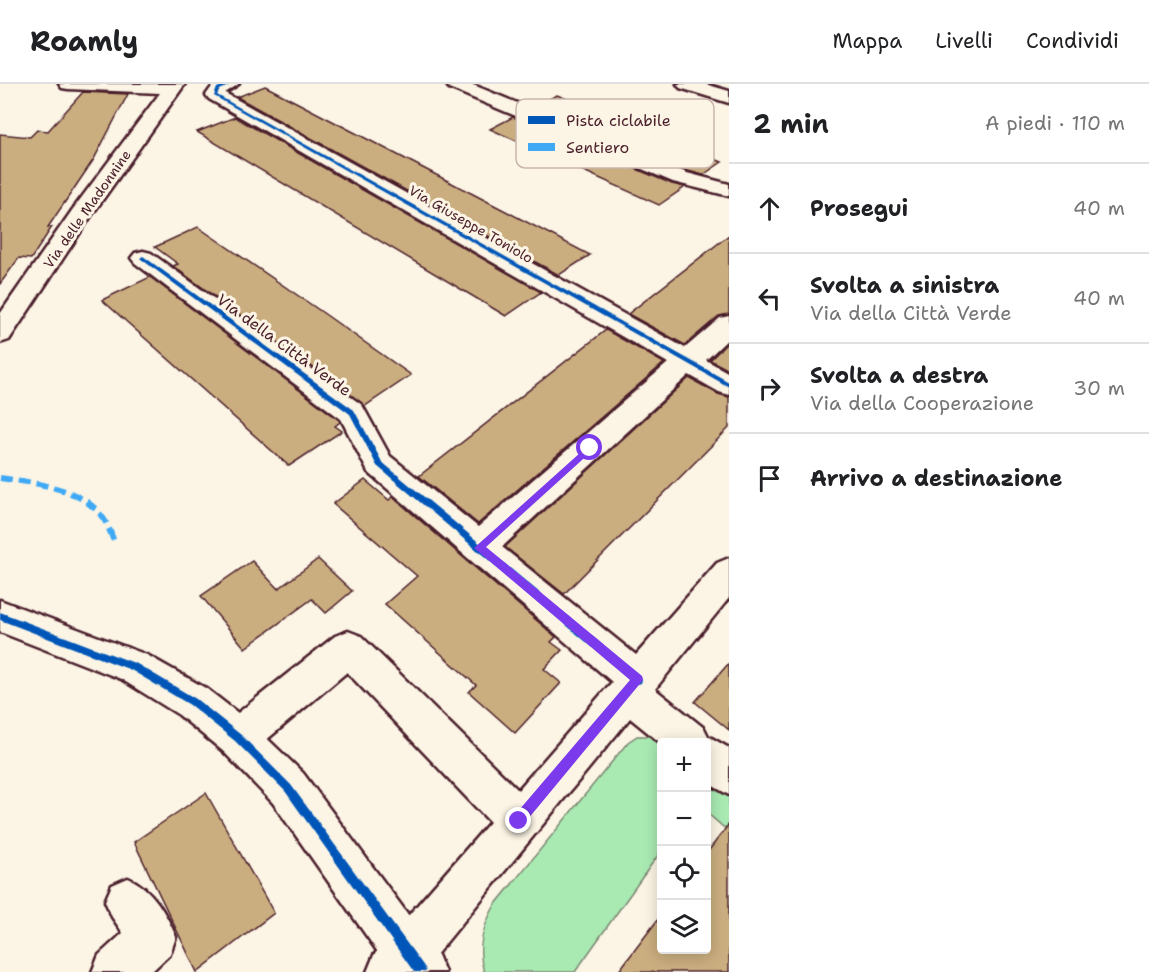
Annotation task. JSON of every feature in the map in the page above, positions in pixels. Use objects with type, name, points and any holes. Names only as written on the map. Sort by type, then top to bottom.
[{"type":"street","points":[[68,84],[174,86]]},
{"type":"street","name":"Via Giuseppe Toniolo","points":[[230,84],[218,89],[216,95],[729,385]]},
{"type":"street","points":[[455,84],[516,109]]},
{"type":"street","points":[[686,84],[729,98]]},
{"type":"street","name":"Via delle Madonnine","points":[[0,334],[81,214],[174,86]]},
{"type":"street","points":[[656,168],[680,178],[729,190]]},
{"type":"street","name":"Via della Città Verde","points":[[143,258],[352,412],[379,464],[479,548],[633,686],[686,738]]},
{"type":"street","points":[[479,548],[729,324]]},
{"type":"street","points":[[0,616],[134,667],[193,702],[238,738],[288,788],[407,966],[519,821],[729,573]]},
{"type":"street","points":[[238,738],[348,648],[519,821]]},
{"type":"street","points":[[711,760],[729,774]]},
{"type":"street","points":[[116,972],[153,937],[128,901]]},
{"type":"green space","points":[[637,736],[657,738],[657,857],[575,972],[484,972],[481,954],[482,937],[495,905],[628,742]]},
{"type":"green space","points":[[711,779],[729,794],[729,832],[711,816]]},
{"type":"building","points":[[265,86],[590,255],[559,275],[237,97]]},
{"type":"building","points":[[83,92],[128,94],[94,159],[48,227],[52,227],[31,259],[19,258],[0,284],[0,134],[30,137],[37,130],[48,131]]},
{"type":"building","points":[[557,95],[567,99],[549,99]]},
{"type":"building","points":[[235,117],[541,292],[506,316],[197,132]]},
{"type":"building","points":[[513,117],[516,118],[516,141],[490,129]]},
{"type":"building","points":[[714,159],[722,162],[714,167]]},
{"type":"building","points":[[577,168],[634,168],[685,187],[659,205]]},
{"type":"building","points":[[681,168],[713,168],[703,175]]},
{"type":"building","points":[[198,227],[411,375],[365,406],[173,266],[178,264],[155,247]]},
{"type":"building","points":[[729,235],[729,314],[719,316],[685,345],[628,314]]},
{"type":"building","points":[[150,277],[339,420],[340,422],[335,426],[342,431],[289,466],[102,300]]},
{"type":"building","points":[[606,330],[664,363],[478,524],[419,476]]},
{"type":"building","points":[[729,341],[729,370],[710,360]]},
{"type":"building","points":[[689,378],[718,394],[729,397],[729,428],[564,594],[505,547]]},
{"type":"building","points":[[365,480],[389,500],[393,497],[556,637],[551,642],[562,650],[544,669],[561,683],[515,733],[469,692],[476,685],[385,604],[417,576],[333,504]]},
{"type":"building","points":[[318,559],[352,591],[326,613],[312,599],[245,648],[201,596],[252,561],[278,589]]},
{"type":"building","points":[[729,663],[729,730],[695,702]]},
{"type":"building","points":[[206,793],[274,913],[197,972],[134,842]]},
{"type":"building","points":[[729,824],[729,972],[618,972],[657,921],[657,954],[711,954],[711,847]]},
{"type":"marked path","points":[[0,478],[54,488],[79,498],[101,515],[115,544]]},
{"type":"cycle path","points":[[230,84],[218,89],[215,95],[729,385]]},
{"type":"cycle path","points":[[143,258],[352,412],[379,464],[638,680]]},
{"type":"cycle path","points":[[0,616],[134,667],[193,702],[238,738],[288,788],[421,972]]},
{"type":"route","points":[[519,821],[638,680],[479,548],[590,448]]}]
